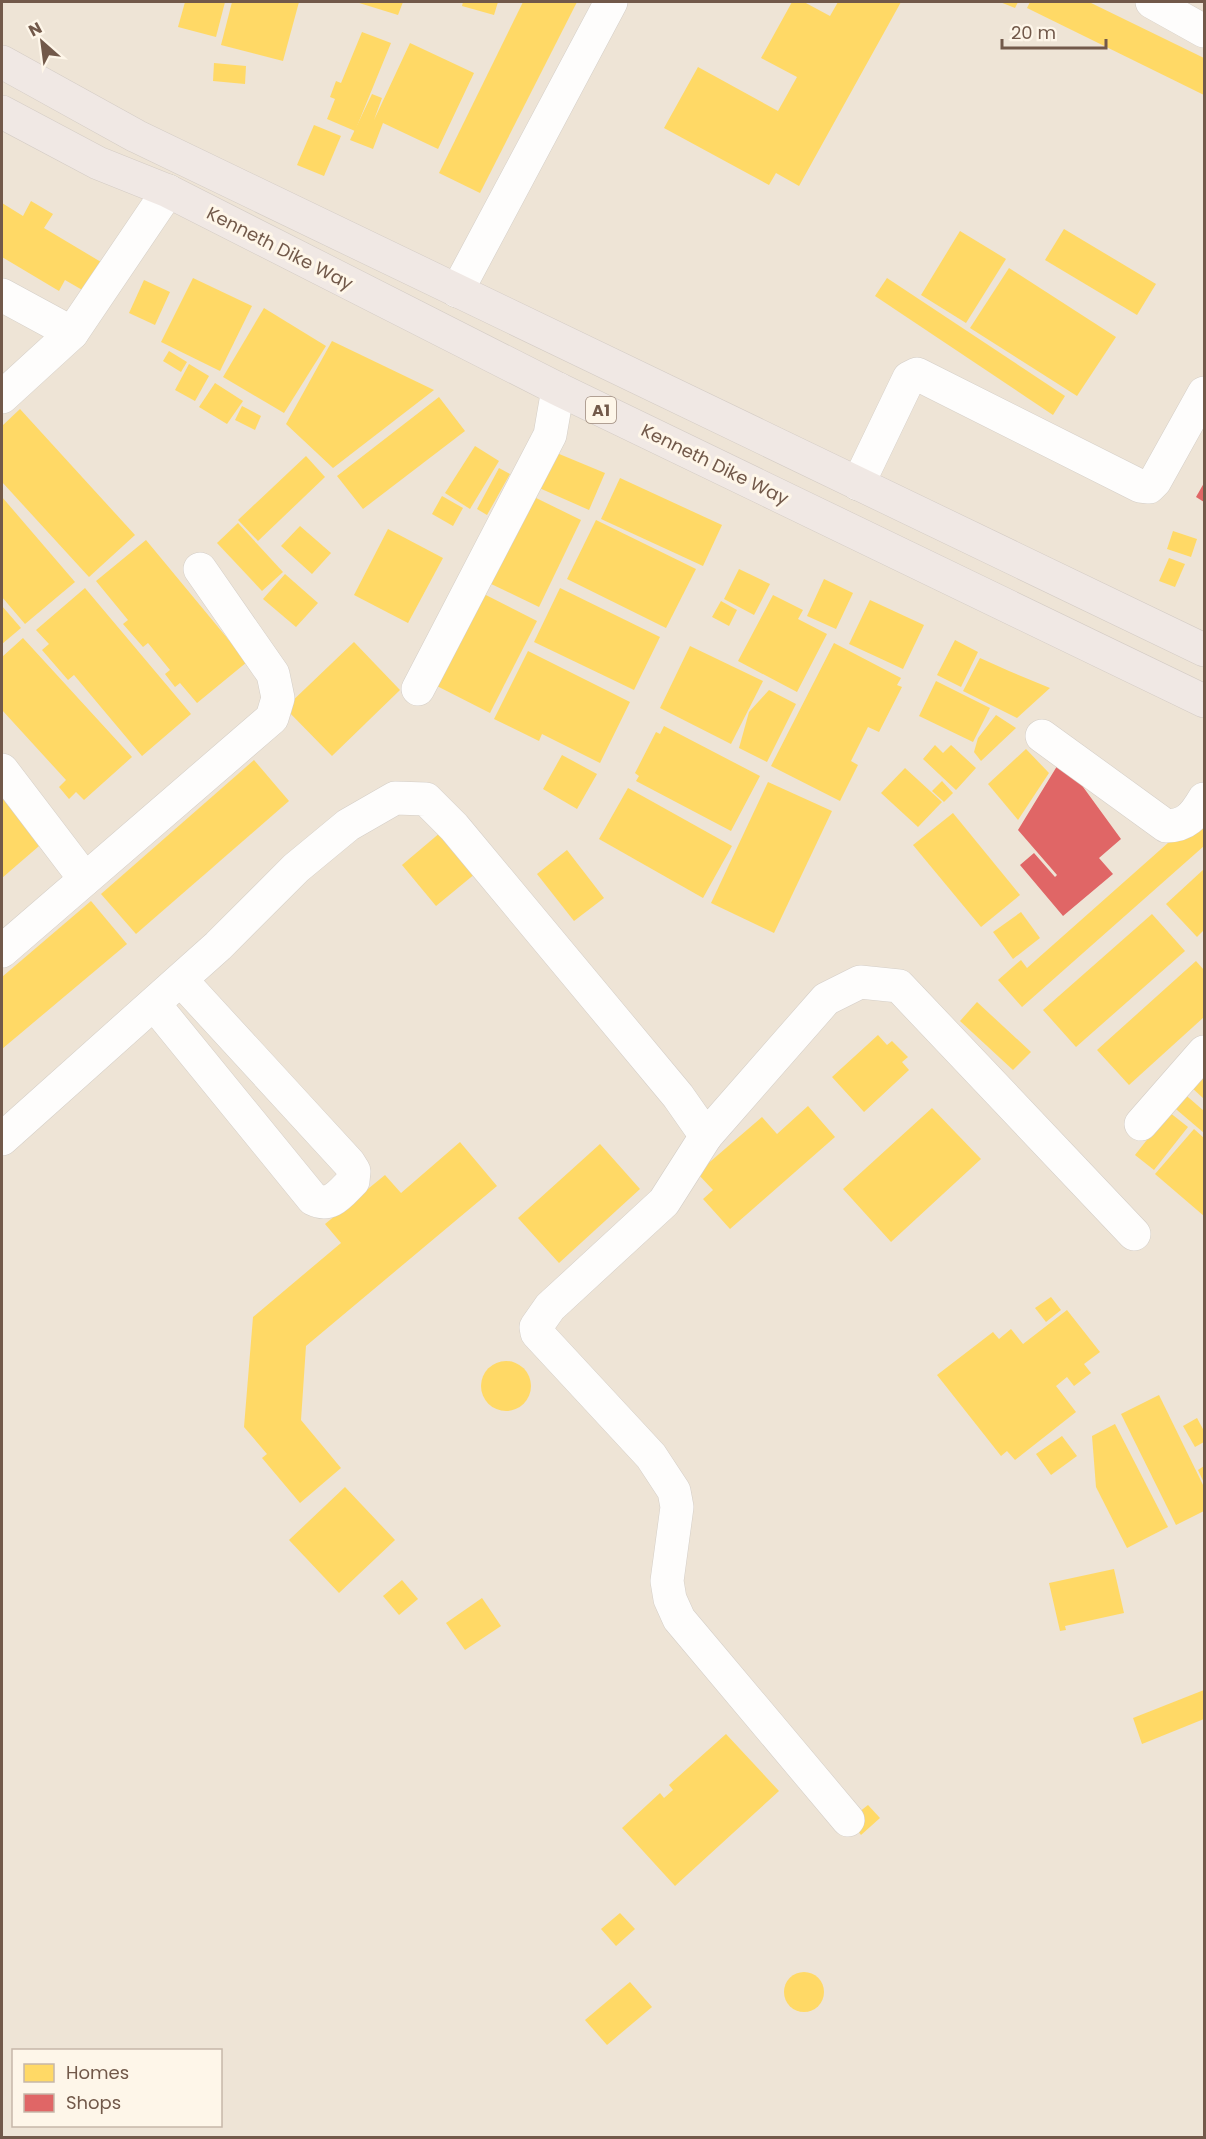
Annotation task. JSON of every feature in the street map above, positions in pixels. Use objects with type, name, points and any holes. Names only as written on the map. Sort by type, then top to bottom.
[{"type":"highway","name":"Kenneth Dike Way","points":[[2,62],[136,136],[1204,650]]},
{"type":"highway","name":"Kenneth Dike Way","points":[[2,112],[98,164],[168,191],[558,389],[1204,701]]},
{"type":"street","points":[[457,291],[611,2]]},
{"type":"street","points":[[1152,2],[1204,31]]},
{"type":"street","points":[[2,397],[72,333],[168,191]]},
{"type":"street","points":[[2,295],[72,333]]},
{"type":"street","points":[[858,484],[909,378],[917,374],[1140,486],[1149,487],[1155,481],[1204,393]]},
{"type":"street","points":[[418,689],[550,435],[558,389]]},
{"type":"street","points":[[2,951],[272,718],[278,698],[273,674],[200,569]]},
{"type":"street","points":[[1042,736],[1166,826],[1179,826],[1193,817],[1204,799]]},
{"type":"street","points":[[2,770],[85,879]]},
{"type":"street","points":[[2,1139],[181,980],[296,868],[348,825],[395,798],[426,799],[454,827],[678,1096],[706,1136]]},
{"type":"street","points":[[154,1004],[313,1199],[322,1203],[333,1201],[353,1181],[354,1171],[349,1163],[181,980]]},
{"type":"street","points":[[848,1820],[679,1619],[670,1599],[667,1581],[677,1507],[674,1491],[651,1456],[537,1333],[536,1327],[550,1307],[664,1202],[706,1136],[826,999],[860,982],[899,986],[1134,1234]]},
{"type":"street","points":[[1141,1124],[1204,1052]]},
{"type":"shaded area","points":[[2,2],[1204,2],[1204,2137],[2,2138]]},
{"type":"building: Homes","points":[[185,2],[225,2],[216,37],[178,27]]},
{"type":"building: Homes","points":[[232,2],[299,2],[283,61],[221,45]]},
{"type":"building: Homes","points":[[356,2],[403,2],[398,15]]},
{"type":"building: Homes","points":[[463,2],[498,2],[494,15],[462,6]]},
{"type":"building: Homes","points":[[523,2],[577,2],[480,193],[439,173]]},
{"type":"building: Homes","points":[[792,2],[804,2],[830,16],[838,2],[901,2],[799,186],[776,173],[769,185],[664,128],[698,67],[778,111],[797,77],[761,58]]},
{"type":"building: Homes","points":[[1000,2],[1018,2],[1015,8]]},
{"type":"building: Homes","points":[[1030,2],[1089,2],[1204,58],[1204,95],[1027,8]]},
{"type":"building: Homes","points":[[362,32],[391,43],[355,131],[327,119],[335,99],[330,97],[336,81],[341,83]]},
{"type":"building: Homes","points":[[410,43],[474,73],[438,149],[383,123],[373,149],[350,140],[372,94],[382,98],[374,120]]},
{"type":"building: Homes","points":[[214,63],[246,66],[245,84],[213,81]]},
{"type":"building: Homes","points":[[314,125],[341,136],[324,176],[297,165]]},
{"type":"building: Homes","points":[[31,201],[53,214],[44,228],[101,262],[84,291],[65,280],[59,291],[2,257],[2,203],[23,216]]},
{"type":"building: Homes","points":[[1064,229],[1156,284],[1137,315],[1045,260]]},
{"type":"building: Homes","points":[[960,231],[1006,259],[966,323],[921,295]]},
{"type":"building: Homes","points":[[1009,268],[1116,337],[1077,396],[970,328]]},
{"type":"building: Homes","points":[[193,278],[252,306],[220,371],[161,342]]},
{"type":"building: Homes","points":[[887,278],[1065,396],[1053,415],[875,296]]},
{"type":"building: Homes","points":[[144,280],[170,292],[155,325],[129,313]]},
{"type":"building: Homes","points":[[264,308],[326,346],[284,413],[223,377]]},
{"type":"building: Homes","points":[[332,341],[434,390],[333,468],[286,424]]},
{"type":"building: Homes","points":[[169,351],[187,362],[181,372],[163,361]]},
{"type":"building: Homes","points":[[189,364],[209,376],[195,401],[175,390]]},
{"type":"building: Homes","points":[[215,383],[243,401],[227,424],[199,407]]},
{"type":"building: Homes","points":[[439,397],[465,431],[363,509],[337,476]]},
{"type":"building: Homes","points":[[242,406],[261,416],[255,430],[235,420]]},
{"type":"building: Homes","points":[[20,409],[135,535],[89,577],[2,482],[2,426]]},
{"type":"building: Homes","points":[[475,446],[499,461],[470,509],[445,493]]},
{"type":"building: Homes","points":[[552,451],[605,473],[589,510],[537,487]]},
{"type":"building: Homes","points":[[306,456],[325,477],[258,541],[238,520]]},
{"type":"building: Homes","points":[[499,468],[510,474],[487,515],[477,509]]},
{"type":"building: Homes","points":[[620,478],[722,525],[703,566],[601,519]]},
{"type":"building: Homes","points":[[530,495],[581,520],[539,607],[487,582]]},
{"type":"building: Homes","points":[[442,496],[463,508],[453,526],[432,514]]},
{"type":"building: Homes","points":[[2,497],[75,582],[25,624],[2,597]]},
{"type":"building: Homes","points":[[596,520],[696,569],[666,628],[567,579]]},
{"type":"building: Homes","points":[[238,523],[283,572],[262,591],[217,543]]},
{"type":"building: Homes","points":[[300,526],[331,553],[312,574],[281,546]]},
{"type":"building: Homes","points":[[388,529],[443,558],[408,623],[354,595]]},
{"type":"building: Homes","points":[[1173,531],[1197,539],[1191,557],[1167,549]]},
{"type":"building: Homes","points":[[146,540],[247,662],[197,703],[180,683],[175,687],[165,674],[170,670],[148,643],[143,647],[123,624],[128,620],[96,581]]},
{"type":"building: Homes","points":[[1169,558],[1185,564],[1175,587],[1159,581]]},
{"type":"building: Homes","points":[[739,569],[770,584],[754,615],[724,599]]},
{"type":"building: Homes","points":[[285,574],[318,603],[296,627],[263,599]]},
{"type":"building: Homes","points":[[824,579],[853,593],[836,629],[807,616]]},
{"type":"building: Homes","points":[[85,588],[191,714],[142,756],[74,675],[68,680],[42,650],[49,644],[36,630]]},
{"type":"building: Homes","points":[[560,588],[660,637],[634,690],[534,642]]},
{"type":"building: Homes","points":[[480,592],[537,621],[490,713],[433,684]]},
{"type":"building: Homes","points":[[773,595],[803,610],[798,619],[827,634],[797,692],[738,661]]},
{"type":"building: Homes","points":[[870,600],[924,625],[903,669],[849,644]]},
{"type":"building: Homes","points":[[721,601],[737,610],[729,626],[712,617]]},
{"type":"building: Homes","points":[[2,606],[21,628],[2,644]]},
{"type":"building: Homes","points":[[23,638],[132,757],[84,800],[76,792],[69,799],[59,787],[66,780],[2,710],[2,657]]},
{"type":"building: Homes","points":[[955,640],[978,652],[961,687],[937,675]]},
{"type":"building: Homes","points":[[354,642],[400,690],[332,756],[285,708]]},
{"type":"building: Homes","points":[[834,643],[901,678],[897,685],[902,687],[879,732],[868,727],[851,761],[858,765],[840,801],[771,766]]},
{"type":"building: Homes","points":[[690,646],[763,681],[731,744],[660,708]]},
{"type":"building: Homes","points":[[528,651],[630,702],[600,763],[542,734],[539,741],[494,719]]},
{"type":"building: Homes","points":[[980,658],[1050,688],[1017,718],[963,691]]},
{"type":"building: Homes","points":[[936,681],[990,708],[973,742],[919,716]]},
{"type":"building: Homes","points":[[769,690],[796,704],[767,762],[739,748],[749,712]]},
{"type":"building: Homes","points":[[996,715],[1016,728],[981,761],[974,752],[978,738]]},
{"type":"building: Homes","points":[[664,726],[760,776],[731,831],[636,781],[639,776],[635,773],[656,732],[660,734]]},
{"type":"building: Homes","points":[[935,745],[943,753],[951,745],[976,768],[956,790],[923,759]]},
{"type":"building: Homes","points":[[1026,749],[1049,773],[1018,820],[988,784]]},
{"type":"building: Homes","points":[[562,755],[597,774],[577,809],[543,789]]},
{"type":"building: Homes","points":[[254,760],[289,801],[136,934],[101,894]]},
{"type":"building: Homes","points":[[905,768],[942,802],[918,827],[881,793]]},
{"type":"building: Homes","points":[[942,781],[953,793],[944,802],[932,791]]},
{"type":"building: Homes","points":[[768,782],[832,811],[774,933],[711,903]]},
{"type":"building: Homes","points":[[2,788],[46,840],[2,878]]},
{"type":"building: Homes","points":[[628,788],[732,846],[703,898],[599,839]]},
{"type":"building: Homes","points":[[1204,811],[1204,846],[1022,1007],[998,980],[1021,960],[1027,968]]},
{"type":"building: Homes","points":[[953,813],[1020,895],[981,927],[913,845]]},
{"type":"building: Homes","points":[[441,832],[476,873],[436,906],[402,865]]},
{"type":"building: Homes","points":[[567,850],[604,898],[574,921],[537,874]]},
{"type":"building: Homes","points":[[1204,869],[1204,930],[1197,937],[1166,904]]},
{"type":"building: Homes","points":[[91,901],[127,944],[2,1049],[2,977]]},
{"type":"building: Homes","points":[[1021,912],[1040,938],[1013,959],[993,932]]},
{"type":"building: Homes","points":[[1152,914],[1185,951],[1076,1047],[1043,1010]]},
{"type":"building: Homes","points":[[1196,961],[1204,970],[1204,1017],[1129,1085],[1097,1050]]},
{"type":"building: Homes","points":[[977,1002],[1031,1052],[1013,1070],[960,1021]]},
{"type":"building: Homes","points":[[878,1035],[887,1045],[892,1041],[908,1057],[902,1062],[909,1070],[864,1112],[832,1077]]},
{"type":"building: Homes","points":[[1204,1069],[1204,1099],[1190,1086]]},
{"type":"building: Homes","points":[[1181,1091],[1204,1111],[1204,1133],[1170,1104]]},
{"type":"building: Homes","points":[[808,1106],[835,1137],[730,1229],[703,1199],[713,1190],[697,1173],[762,1117],[777,1134]]},
{"type":"building: Homes","points":[[932,1108],[981,1159],[891,1242],[843,1189]]},
{"type":"building: Homes","points":[[1169,1112],[1188,1127],[1154,1170],[1135,1155]]},
{"type":"building: Homes","points":[[1194,1129],[1204,1138],[1204,1216],[1155,1174]]},
{"type":"building: Homes","points":[[460,1142],[497,1186],[306,1346],[301,1420],[341,1468],[300,1503],[262,1458],[267,1454],[244,1427],[253,1317],[341,1243],[325,1224],[385,1175],[401,1193]]},
{"type":"building: Homes","points":[[600,1144],[640,1189],[559,1263],[518,1218]]},
{"type":"building: Homes","points":[[1051,1297],[1061,1310],[1046,1322],[1035,1308]]},
{"type":"building: Homes","points":[[1067,1310],[1100,1352],[1084,1364],[1091,1373],[1074,1386],[1067,1377],[1056,1386],[1076,1412],[1015,1460],[1007,1451],[1001,1456],[937,1375],[993,1332],[999,1339],[1011,1329],[1023,1344]]},
{"type":"building: Homes","points":[[506,1361],[515,1363],[526,1372],[531,1386],[529,1395],[520,1406],[506,1411],[497,1409],[486,1400],[481,1386],[483,1377],[492,1366]]},
{"type":"building: Homes","points":[[1159,1395],[1204,1487],[1204,1511],[1176,1525],[1121,1414]]},
{"type":"building: Homes","points":[[1197,1418],[1204,1431],[1204,1442],[1195,1447],[1183,1426]]},
{"type":"building: Homes","points":[[1115,1424],[1168,1527],[1127,1548],[1096,1487],[1092,1436]]},
{"type":"building: Homes","points":[[1062,1436],[1077,1456],[1051,1475],[1036,1454]]},
{"type":"building: Homes","points":[[1204,1466],[1204,1483],[1198,1470]]},
{"type":"building: Homes","points":[[345,1487],[395,1540],[339,1593],[289,1540]]},
{"type":"building: Homes","points":[[1114,1569],[1124,1613],[1065,1626],[1066,1630],[1060,1631],[1049,1583]]},
{"type":"building: Homes","points":[[402,1580],[418,1599],[399,1615],[383,1596]]},
{"type":"building: Homes","points":[[482,1598],[501,1626],[465,1650],[446,1623]]},
{"type":"building: Homes","points":[[1204,1690],[1204,1719],[1142,1744],[1133,1718]]},
{"type":"building: Homes","points":[[726,1734],[779,1791],[675,1886],[622,1828],[660,1793],[664,1798],[673,1790],[669,1785]]},
{"type":"building: Homes","points":[[868,1805],[880,1818],[861,1835],[849,1820]]},
{"type":"building: Homes","points":[[620,1913],[635,1929],[616,1946],[601,1929]]},
{"type":"building: Homes","points":[[804,1972],[812,1973],[818,1978],[823,1984],[823,2000],[818,2006],[812,2011],[804,2012],[796,2011],[790,2006],[785,2000],[784,1992],[785,1984],[790,1978],[796,1973]]},
{"type":"building: Homes","points":[[630,1982],[652,2007],[607,2045],[585,2020]]},
{"type":"building: Shops","points":[[1204,483],[1204,502],[1196,497]]},
{"type":"building: Shops","points":[[1062,758],[1121,839],[1099,858],[1113,874],[1063,916],[1020,865],[1034,853],[1055,877],[1057,875],[1018,830]]}]
